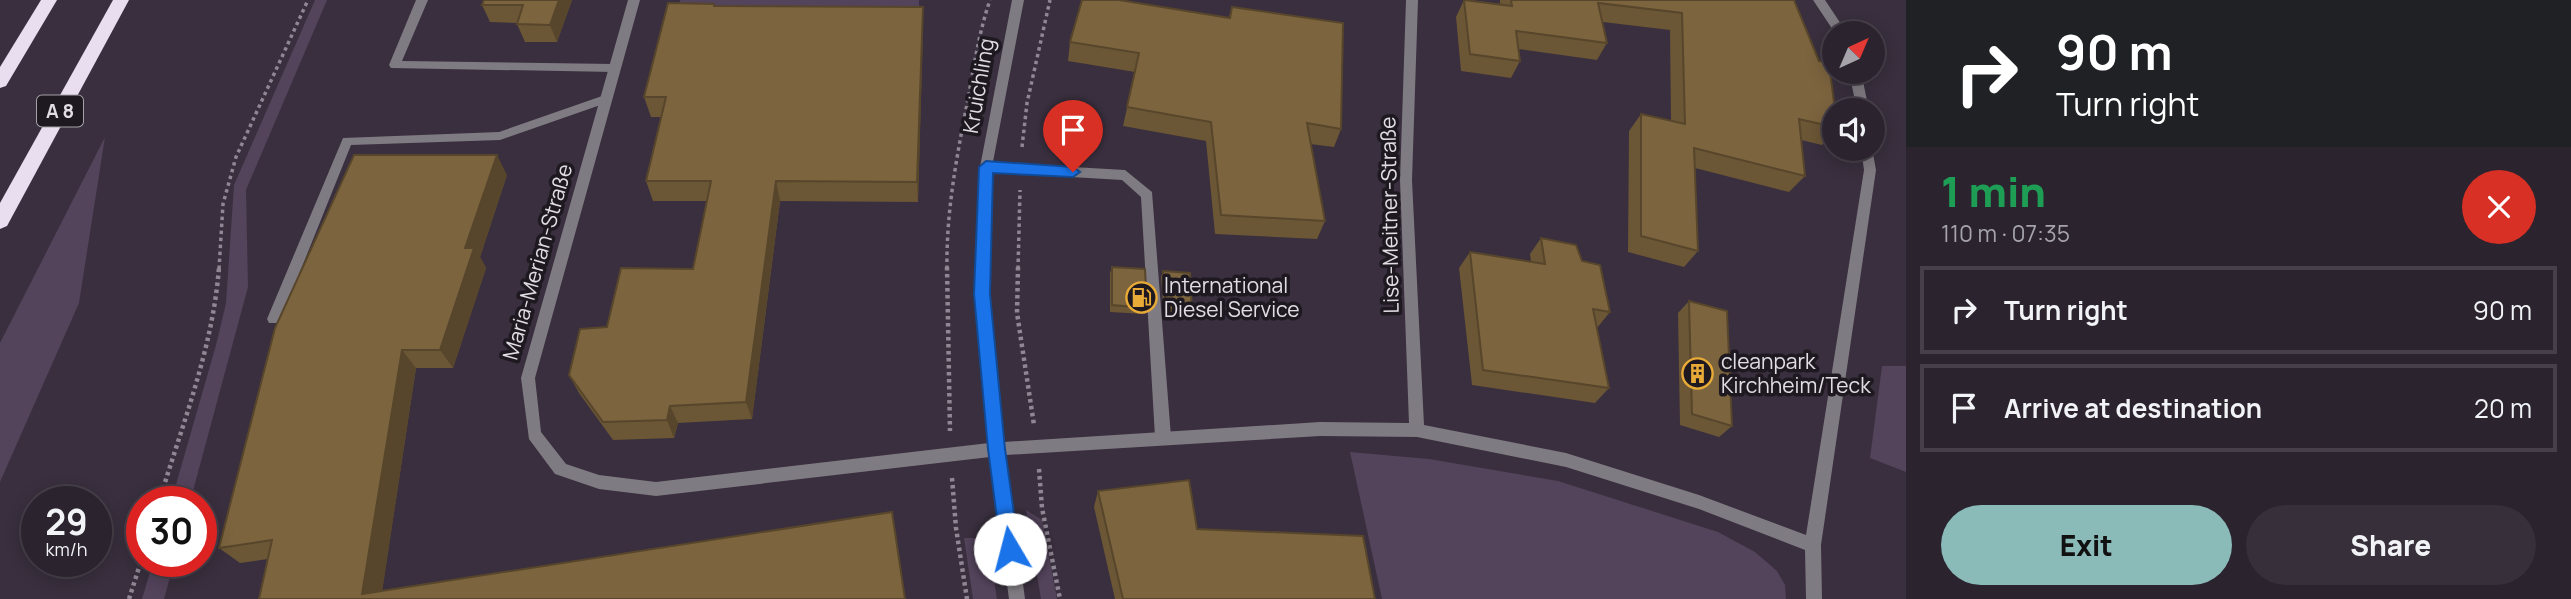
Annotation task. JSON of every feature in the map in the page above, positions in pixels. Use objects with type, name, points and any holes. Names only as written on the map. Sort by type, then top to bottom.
[{"type":"highway","points":[[0,82],[49,0]]},
{"type":"highway","name":"A 8","points":[[0,221],[121,0]]},
{"type":"street","points":[[422,0],[395,65],[614,68]]},
{"type":"street","name":"Maria-Merian-Straße","points":[[634,0],[528,378],[534,434],[561,469],[598,482],[656,489],[997,449]]},
{"type":"street","name":"Kruichling","points":[[1017,599],[997,449],[982,294],[986,167],[1018,0]]},
{"type":"street","name":"Lise-Meitner-Straße","points":[[1412,0],[1406,180],[1417,430]]},
{"type":"street","points":[[1819,0],[1834,21]]},
{"type":"street","points":[[274,319],[347,141],[500,136],[605,99]]},
{"type":"street","points":[[1814,599],[1813,545],[1870,170],[1869,161]]},
{"type":"street","points":[[986,167],[1125,175],[1147,195],[1163,437]]},
{"type":"street","points":[[997,449],[1320,429],[1417,430],[1566,460],[1699,502],[1813,545]]},
{"type":"path","points":[[164,486],[216,306],[223,204],[236,157],[308,0]]},
{"type":"path","points":[[1050,0],[1027,103],[1020,169],[1017,313],[1037,446],[1042,508],[1060,599]]},
{"type":"path","points":[[129,599],[136,577]]},
{"type":"shaded area","points":[[315,0],[327,0],[246,190],[248,287],[194,486],[176,486],[226,303],[234,185]]},
{"type":"shaded area","points":[[680,0],[919,0],[919,16],[676,17]]},
{"type":"shaded area","points":[[105,137],[79,303],[0,482],[0,343]]},
{"type":"shaded area","points":[[1882,366],[1906,366],[1906,472],[1870,458]]},
{"type":"shaded area","points":[[1350,452],[1429,459],[1558,481],[1718,532],[1755,552],[1777,571],[1785,585],[1786,599],[1382,599]]},
{"type":"shaded area","points":[[1026,510],[1042,520],[1057,599],[1041,599]]},
{"type":"shaded area","points":[[964,538],[982,538],[989,548],[997,599],[973,599]]},
{"type":"shaded area","points":[[149,577],[170,577],[164,599],[142,599]]},
{"type":"building","points":[[484,0],[559,0],[550,25],[517,24],[523,5],[482,5]]},
{"type":"building","points":[[1082,0],[1119,0],[1230,18],[1232,7],[1343,23],[1341,129],[1307,123],[1325,221],[1221,215],[1211,122],[1127,107],[1139,53],[1070,42]]},
{"type":"building","points":[[1464,0],[1512,6],[1511,0],[1794,0],[1819,61],[1822,62],[1822,84],[1832,84],[1833,98],[1822,98],[1822,124],[1799,119],[1805,176],[1694,148],[1698,251],[1641,236],[1641,114],[1685,124],[1682,13],[1598,3],[1607,43],[1516,31],[1520,61],[1470,54]]},
{"type":"building","points":[[668,3],[714,6],[923,7],[917,182],[776,181],[746,402],[670,406],[667,420],[603,422],[569,375],[580,329],[607,327],[621,268],[693,269],[711,181],[646,181],[666,97],[644,97]]},
{"type":"building","points":[[354,155],[497,155],[465,248],[474,248],[440,350],[402,350],[362,594],[892,512],[905,599],[259,599],[272,540],[219,548],[275,328]]},
{"type":"building","points":[[1541,238],[1576,245],[1582,261],[1600,265],[1610,312],[1593,309],[1609,388],[1483,370],[1470,252],[1545,264]]},
{"type":"building","points":[[1112,267],[1145,269],[1147,308],[1112,305]]},
{"type":"building","points":[[1163,271],[1190,273],[1192,312],[1166,309]]},
{"type":"building","points":[[1689,301],[1727,311],[1732,426],[1692,414]]},
{"type":"building","points":[[1189,480],[1197,529],[1363,536],[1375,599],[1123,599],[1098,491]]},
{"type":"place","name":"International Diesel Service","points":[[1141,298]]},
{"type":"place","name":"cleanpark Kirchheim/Teck","points":[[1698,374]]},
{"type":"route","points":[[1010,549],[982,294],[986,167],[1073,172]]}]
